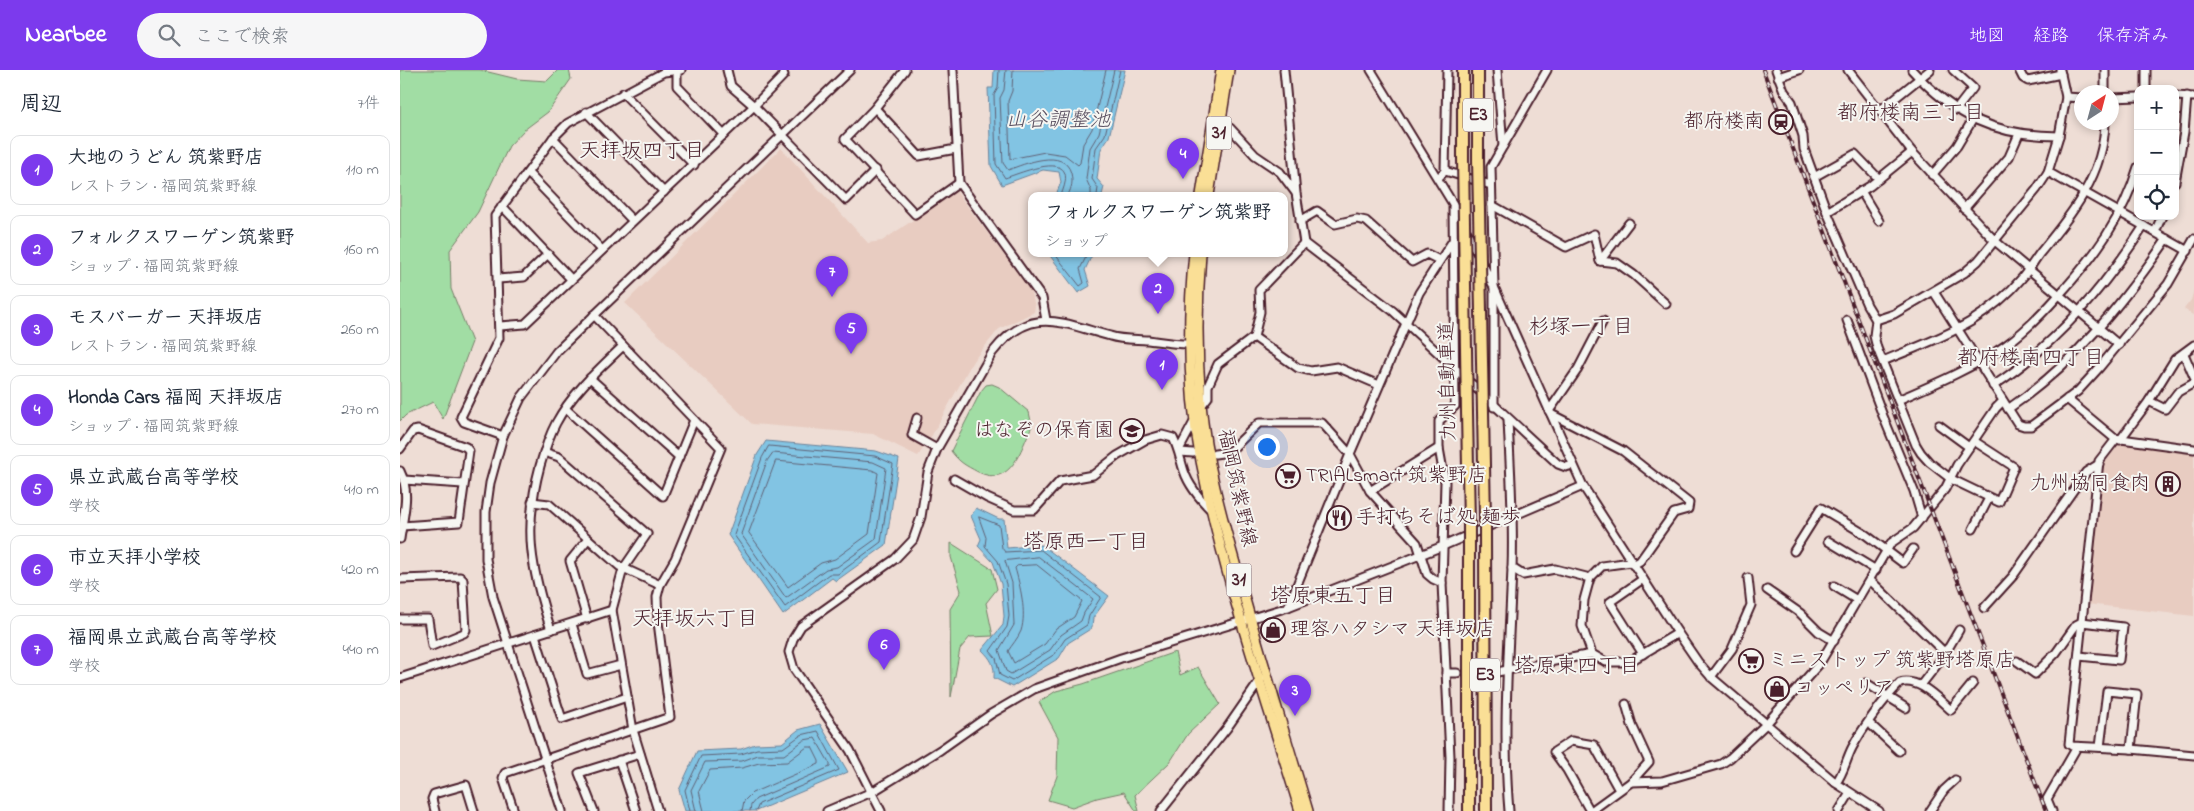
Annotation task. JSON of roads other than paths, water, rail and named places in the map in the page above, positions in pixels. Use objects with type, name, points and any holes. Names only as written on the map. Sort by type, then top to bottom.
[{"type":"highway","name":"九州自動車道","points":[[1463,70],[1462,159],[1469,526],[1469,811]]},
{"type":"highway","name":"九州自動車道","points":[[1478,70],[1485,518],[1486,811]]},
{"type":"main road","name":"31","points":[[1202,192],[1221,70]]},
{"type":"main road","name":"31","points":[[1209,192],[1229,70]]},
{"type":"main road","name":"福岡筑紫野線","points":[[1194,257],[1191,278],[1195,420],[1201,459],[1212,510],[1308,811]]},
{"type":"main road","name":"福岡筑紫野線","points":[[1201,257],[1194,344],[1209,460],[1261,679],[1300,811]]},
{"type":"street","points":[[677,70],[677,86],[724,135]]},
{"type":"street","points":[[503,436],[464,422],[461,417],[500,338],[495,216],[554,138],[568,123],[664,72],[681,70]]},
{"type":"street","points":[[727,70],[732,86],[846,200],[876,170]]},
{"type":"street","points":[[500,326],[525,324],[632,220],[694,165],[754,106],[784,75],[782,70]]},
{"type":"street","points":[[562,811],[493,596],[486,559],[486,512],[496,459],[503,436],[521,398],[532,381],[557,351],[850,70]]},
{"type":"street","points":[[905,70],[875,108],[845,139],[876,170],[915,214],[958,183]]},
{"type":"street","points":[[953,70],[958,183],[1042,298],[1046,320]]},
{"type":"street","points":[[1284,70],[1296,193],[1304,243],[1379,299],[1558,464],[1566,467],[1573,465]]},
{"type":"street","points":[[1371,70],[1453,204],[1494,287],[1583,486],[1678,633],[1711,677],[1836,783],[1879,811]]},
{"type":"street","points":[[1438,178],[1445,172],[1447,70]]},
{"type":"street","points":[[1498,70],[1503,147]]},
{"type":"street","points":[[1494,407],[1494,287],[1490,167],[1547,70]]},
{"type":"street","points":[[1800,70],[1777,74],[1784,91],[1792,102],[1803,136],[1804,149],[1827,212],[1867,305],[1876,320],[1874,336],[1916,445],[1929,462],[1951,480],[1999,502],[2014,467],[1974,440]]},
{"type":"street","points":[[1848,70],[1912,152],[1995,242],[2119,345]]},
{"type":"street","points":[[1912,70],[1941,99],[1973,119],[2019,134],[2059,136]]},
{"type":"street","points":[[1880,111],[1930,70]]},
{"type":"street","points":[[1953,70],[1973,88],[1956,110]]},
{"type":"street","points":[[1876,320],[1894,314],[1964,273],[1995,242],[2048,172],[2059,136],[2066,98],[2061,72],[2028,80],[2023,78],[2019,70]]},
{"type":"street","points":[[2105,70],[2105,85]]},
{"type":"street","points":[[2146,73],[2152,70]]},
{"type":"street","points":[[623,93],[694,165]]},
{"type":"street","points":[[2119,98],[2134,97]]},
{"type":"street","points":[[2176,175],[2190,97]]},
{"type":"street","points":[[2066,98],[2074,98]]},
{"type":"street","points":[[875,108],[919,156],[956,149]]},
{"type":"street","points":[[586,112],[664,192]]},
{"type":"street","points":[[1932,175],[1957,146],[1973,119]]},
{"type":"street","points":[[1220,124],[1230,128],[1255,155],[1280,172],[1296,193]]},
{"type":"street","points":[[1883,361],[1957,330],[1988,309],[2007,293],[2028,270],[2071,215],[2096,168],[2102,148],[2103,130]]},
{"type":"street","points":[[1964,209],[2005,162],[2019,134]]},
{"type":"street","points":[[554,138],[632,220]]},
{"type":"street","points":[[1827,212],[1879,179],[1912,152]]},
{"type":"street","points":[[1814,177],[1855,154],[1879,179]]},
{"type":"street","points":[[1445,172],[1491,185]]},
{"type":"street","points":[[2048,172],[2188,251]]},
{"type":"street","points":[[528,173],[602,250]]},
{"type":"street","points":[[1898,400],[1978,362],[2028,328],[2059,296],[2100,246],[2120,213],[2136,175]]},
{"type":"street","points":[[1861,191],[1879,221]]},
{"type":"street","points":[[1449,811],[1450,757],[1442,583],[1445,482],[1439,448],[1439,421],[1455,406],[1453,368],[1453,204]]},
{"type":"street","points":[[1492,205],[1566,247],[1594,234],[1600,261]]},
{"type":"street","points":[[502,206],[571,279]]},
{"type":"street","points":[[1300,221],[1317,211],[1335,224],[1357,219],[1366,220],[1412,262],[1427,254],[1440,260]]},
{"type":"street","points":[[2155,232],[2160,220]]},
{"type":"street","points":[[1600,261],[1629,222]]},
{"type":"street","points":[[1993,386],[2031,360],[2079,312],[2112,272],[2144,226]]},
{"type":"street","points":[[2008,409],[2056,373],[2099,328],[2136,284],[2166,239]]},
{"type":"street","points":[[1934,292],[2018,424],[2027,427],[2067,399],[2088,380],[2163,291],[2194,239]]},
{"type":"street","points":[[1288,606],[1419,293],[1452,241]]},
{"type":"street","points":[[1201,406],[1208,397],[1208,386],[1218,364],[1254,337],[1260,312],[1259,290],[1304,243]]},
{"type":"street","points":[[498,279],[524,277],[548,254]]},
{"type":"street","points":[[1600,261],[1617,263],[1634,275],[1666,304]]},
{"type":"street","points":[[514,811],[504,778],[505,773],[670,717],[657,609],[660,585],[676,560],[721,448],[594,315]]},
{"type":"street","points":[[881,811],[850,750],[794,669],[789,652],[793,639],[801,626],[895,559],[913,540],[921,517],[928,472],[937,449],[1001,340],[1022,326],[1046,320],[1068,322],[1112,337],[1194,344]]},
{"type":"street","points":[[1847,320],[1883,416],[1914,491],[1922,518]]},
{"type":"street","points":[[1550,412],[1578,368],[1603,321]]},
{"type":"street","points":[[1254,337],[1298,368],[1311,371],[1337,367],[1379,385]]},
{"type":"street","points":[[2194,345],[2175,359],[2149,401],[2099,461],[2070,744],[2077,747],[2131,749],[2194,756]]},
{"type":"street","points":[[551,630],[540,596],[531,556],[530,537],[532,502],[544,452],[556,424],[566,409],[590,378],[622,346]]},
{"type":"street","points":[[2184,354],[2194,377]]},
{"type":"street","points":[[590,378],[679,457]]},
{"type":"street","points":[[2149,401],[2165,409],[2178,392],[2194,383]]},
{"type":"street","points":[[2067,399],[2118,439],[2194,449]]},
{"type":"street","points":[[1631,782],[1662,781],[1715,766],[1730,758],[1766,724],[1820,662],[1886,551],[1892,543],[1913,528],[1922,518],[1951,480],[1957,465],[1996,408],[2003,401]]},
{"type":"street","points":[[566,409],[663,496],[694,420]]},
{"type":"street","points":[[1550,412],[1623,451],[1689,503],[1688,509],[1674,513],[1640,561],[1602,566],[1590,578],[1584,600],[1582,626],[1592,654],[1606,662],[1629,662],[1678,633]]},
{"type":"street","points":[[917,418],[912,435],[937,449]]},
{"type":"street","points":[[1508,419],[1512,568],[1508,671],[1504,715],[1505,764],[1509,811]]},
{"type":"street","points":[[1180,451],[1195,420]]},
{"type":"street","points":[[1215,454],[1229,452],[1258,424],[1322,423],[1350,454],[1370,491],[1417,543],[1427,574],[1432,579],[1442,583]]},
{"type":"street","points":[[1939,425],[1969,447]]},
{"type":"street","points":[[400,450],[414,431],[418,430],[466,447],[469,451],[459,522],[402,526]]},
{"type":"street","points":[[954,480],[1014,510],[1034,510],[1060,482],[1093,475],[1117,456],[1145,440],[1158,436],[1170,436],[1180,451],[1184,472],[1199,498],[1212,510]]},
{"type":"street","points":[[1370,491],[1439,448]]},
{"type":"street","points":[[1180,451],[1193,453]]},
{"type":"street","points":[[544,452],[559,457],[647,534],[623,569],[612,610],[633,730],[658,811]]},
{"type":"street","points":[[1984,608],[2014,576],[2086,472],[2099,464]]},
{"type":"street","points":[[400,471],[404,480],[406,499],[400,539]]},
{"type":"street","points":[[404,480],[463,484]]},
{"type":"street","points":[[827,811],[872,792],[940,750],[1010,702],[1053,682],[1122,658],[1288,606],[1421,555],[1583,486]]},
{"type":"street","points":[[1973,529],[1989,498]]},
{"type":"street","points":[[532,502],[548,504],[623,569],[660,585]]},
{"type":"street","points":[[1794,551],[1821,508],[1837,516],[1904,563],[1913,549]]},
{"type":"street","points":[[587,619],[570,560],[588,539]]},
{"type":"street","points":[[1828,541],[1876,570]]},
{"type":"street","points":[[1512,568],[1523,575],[1556,569],[1590,578]]},
{"type":"street","points":[[400,579],[460,577],[463,580],[466,630],[464,633],[432,646],[428,619],[400,619]]},
{"type":"street","points":[[1711,677],[1734,645],[1751,605],[1748,578]]},
{"type":"street","points":[[1643,580],[1610,602],[1643,654]]},
{"type":"street","points":[[1870,580],[1944,652]]},
{"type":"street","points":[[1834,586],[1857,600]]},
{"type":"street","points":[[1767,590],[1800,613],[1819,632],[1834,641]]},
{"type":"street","points":[[400,678],[612,610]]},
{"type":"street","points":[[2017,661],[2033,673],[2037,673],[2056,653],[2076,625],[2082,622],[2122,626],[2119,660],[2079,656]]},
{"type":"street","points":[[572,624],[587,674],[621,665]]},
{"type":"street","points":[[1921,685],[1943,657],[1944,652],[1959,630]]},
{"type":"street","points":[[535,635],[562,719],[627,697]]},
{"type":"street","points":[[1497,672],[1592,654]]},
{"type":"street","points":[[1446,673],[1458,673]]},
{"type":"street","points":[[1161,811],[1227,728],[1261,679]]},
{"type":"street","points":[[1836,783],[1843,774],[1852,748],[1869,722],[1903,682],[1921,685],[1951,710],[1973,683]]},
{"type":"street","points":[[1866,683],[1890,696],[1906,708]]},
{"type":"street","points":[[2100,747],[2107,692],[2137,694],[2131,749]]},
{"type":"street","points":[[1619,790],[1594,745],[1571,741],[1554,752],[1591,811],[1631,782],[1649,762],[1632,725],[1626,704]]},
{"type":"street","points":[[1869,722],[1899,751]]},
{"type":"street","points":[[2052,811],[2047,799],[2077,747]]},
{"type":"street","points":[[594,811],[579,773],[640,754]]},
{"type":"street","points":[[620,760],[636,811]]},
{"type":"street","points":[[1930,811],[1944,790],[1956,780]]},
{"type":"street","points":[[435,811],[432,796],[466,785],[474,811]]},
{"type":"street","points":[[1839,811],[1850,793]]},
{"type":"water","name":"山谷調整池","points":[[994,70],[1125,70],[1109,137],[1101,149],[1097,179],[1104,187],[1103,192],[1057,192],[1061,182],[1059,172],[1043,170],[1002,185],[991,166],[988,88],[993,88]]},
{"type":"water","points":[[1051,257],[1091,257],[1085,270],[1090,286],[1078,293]]},
{"type":"water","points":[[766,441],[876,451],[899,459],[886,545],[836,581],[832,578],[783,615],[728,535],[757,455]]},
{"type":"water","points":[[976,508],[999,519],[1004,519],[1007,548],[1042,545],[1109,596],[1093,618],[1092,628],[1068,643],[1059,658],[1012,687],[994,678],[992,662],[982,650],[1003,625],[1004,616],[1001,584],[993,562],[978,546],[981,539],[971,516]]},
{"type":"water","points":[[820,724],[848,772],[756,811],[685,811],[679,790],[697,751],[741,749],[755,744],[782,743],[798,730]]},
{"type":"tunnel","points":[[1457,673],[1497,672]]},
{"type":"railway","points":[[1763,70],[2046,811]]},
{"type":"place","name":"都府楼南","points":[[1781,122]]},
{"type":"place","name":"Honda Cars 福岡 天拝坂店","points":[[1183,179]]},
{"type":"place","name":"福岡県立武蔵台高等学校","points":[[832,297]]},
{"type":"place","name":"フォルクスワーゲン筑紫野","points":[[1158,314]]},
{"type":"place","name":"県立武蔵台高等学校","points":[[851,354]]},
{"type":"place","name":"大地のうどん 筑紫野店","points":[[1162,390]]},
{"type":"place","name":"はなぞの保育園","points":[[1132,431]]},
{"type":"place","name":"TRIALsmart 筑紫野店","points":[[1288,476]]},
{"type":"place","name":"九州協同食肉","points":[[2168,484]]},
{"type":"place","name":"手打ちそば処 麺歩","points":[[1339,518]]},
{"type":"place","name":"理容ハタシマ 天拝坂店","points":[[1273,630]]},
{"type":"place","name":"ミニストップ 筑紫野塔原店","points":[[1751,661]]},
{"type":"place","name":"市立天拝小学校","points":[[884,670]]},
{"type":"place","name":"コッペリア","points":[[1777,689]]},
{"type":"place","name":"モスバーガー 天拝坂店","points":[[1295,716]]},
{"type":"district","name":"都府楼南三丁目","points":[[1911,114]]},
{"type":"district","name":"天拝坂四丁目","points":[[642,152]]},
{"type":"district","name":"杉塚一丁目","points":[[1581,328]]},
{"type":"district","name":"都府楼南四丁目","points":[[2031,359]]},
{"type":"district","name":"塔原西一丁目","points":[[1086,543]]},
{"type":"district","name":"塔原東五丁目","points":[[1333,597]]},
{"type":"district","name":"天拝坂六丁目","points":[[695,620]]},
{"type":"district","name":"塔原東四丁目","points":[[1577,667]]}]
